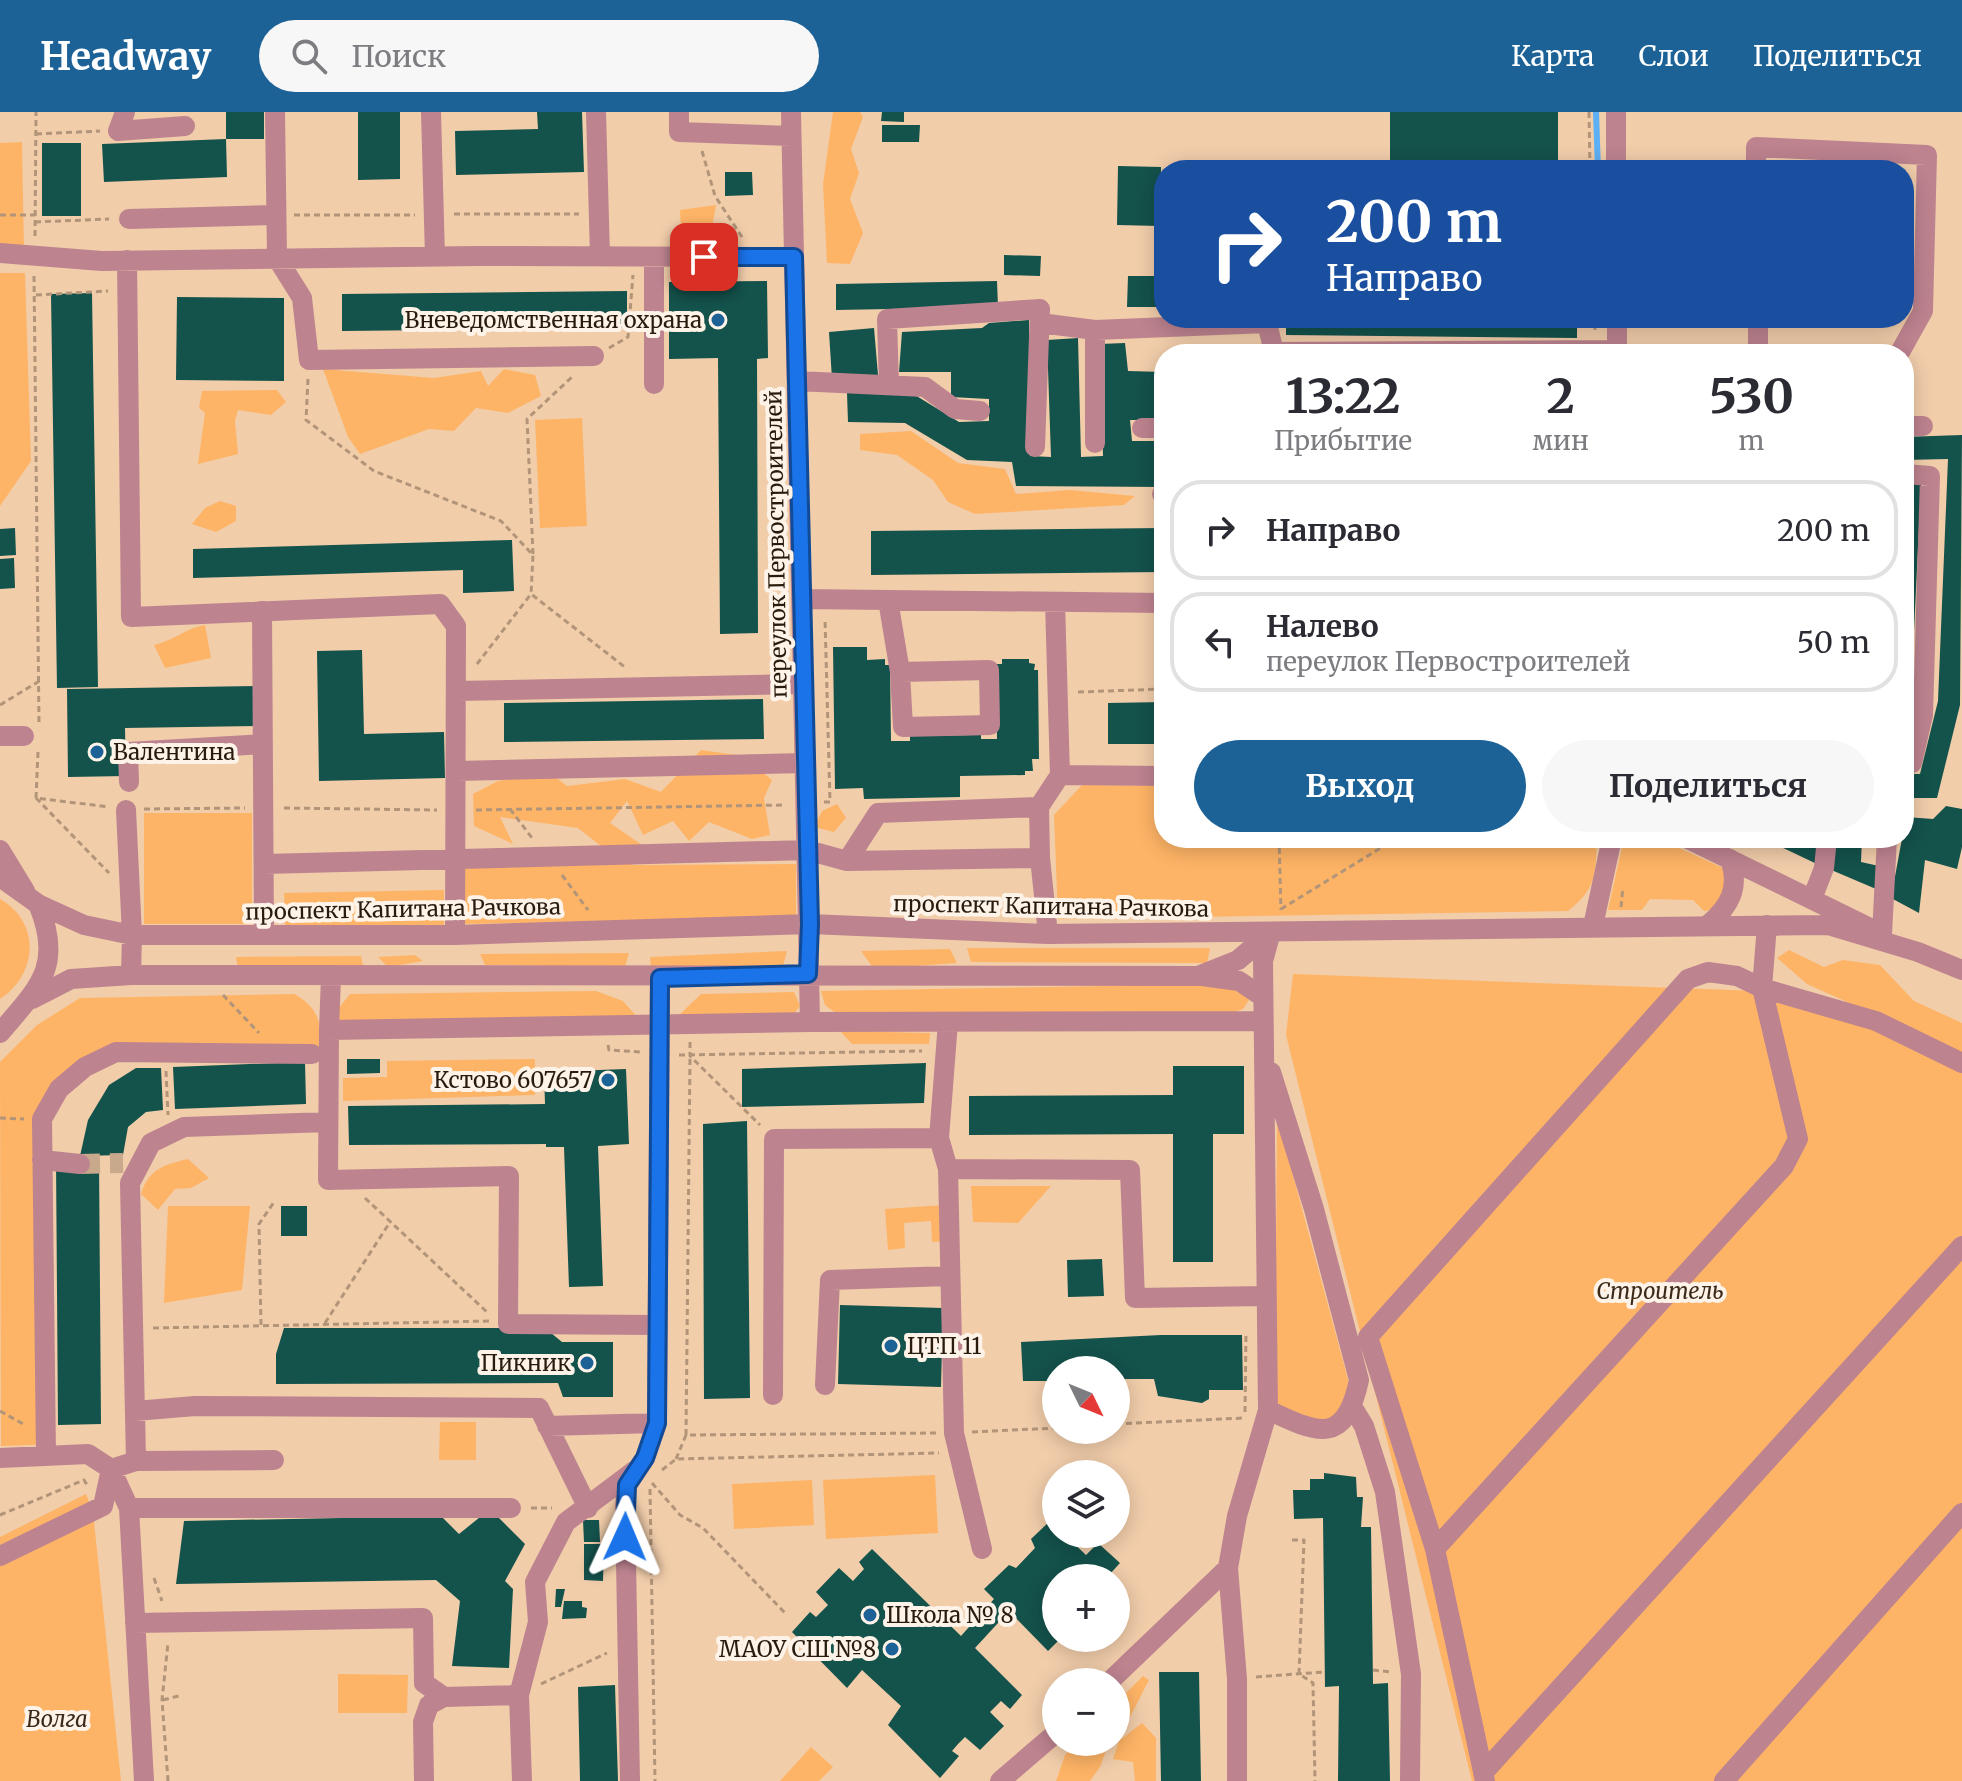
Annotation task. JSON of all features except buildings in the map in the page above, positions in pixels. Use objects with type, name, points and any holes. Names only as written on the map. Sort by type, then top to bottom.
[{"type":"street","points":[[275,112],[277,258],[302,298],[309,360],[594,356]]},
{"type":"street","points":[[431,112],[435,257]]},
{"type":"street","points":[[596,112],[600,256]]},
{"type":"street","points":[[679,112],[679,132],[791,136]]},
{"type":"street","name":"переулок Первостроителей","points":[[791,112],[810,1022]]},
{"type":"street","points":[[1616,112],[1616,160]]},
{"type":"street","points":[[122,121],[185,126]]},
{"type":"street","points":[[1756,160],[1756,147],[1927,155],[1923,311],[1914,327]]},
{"type":"street","points":[[129,219],[276,215]]},
{"type":"street","points":[[0,253],[127,260],[794,257]]},
{"type":"street","points":[[654,257],[654,384]]},
{"type":"street","points":[[127,260],[131,617],[440,604],[456,626],[455,935]]},
{"type":"street","points":[[889,385],[887,319],[1040,309],[1035,447]]},
{"type":"street","points":[[1040,323],[1095,330],[1154,328]]},
{"type":"street","points":[[1095,330],[1095,443]]},
{"type":"street","points":[[797,381],[925,387],[955,409],[980,411]]},
{"type":"street","points":[[1142,428],[1154,428]]},
{"type":"street","points":[[1914,475],[1930,476],[1923,715],[1914,754]]},
{"type":"street","points":[[801,599],[1154,603]]},
{"type":"street","points":[[888,600],[900,672],[903,727],[990,725],[989,670],[900,672]]},
{"type":"street","points":[[1048,934],[1040,858],[1039,807],[1060,775],[1055,602]]},
{"type":"street","points":[[262,611],[264,935]]},
{"type":"street","points":[[456,691],[803,684]]},
{"type":"street","points":[[0,736],[34,733]]},
{"type":"street","points":[[129,782],[128,752],[263,744]]},
{"type":"street","points":[[456,771],[805,763]]},
{"type":"street","points":[[1060,775],[1154,776]]},
{"type":"street","points":[[847,861],[878,813],[1039,807]]},
{"type":"street","points":[[126,810],[131,975]]},
{"type":"street","points":[[1593,926],[1610,848]]},
{"type":"street","points":[[1707,848],[1906,948]]},
{"type":"street","points":[[1812,899],[1824,868],[1826,848]]},
{"type":"street","points":[[1882,934],[1886,848]]},
{"type":"street","points":[[0,850],[32,899],[51,948],[44,976],[32,999]]},
{"type":"street","points":[[264,864],[807,850],[847,861],[1040,858]]},
{"type":"street","points":[[1708,925],[1732,899],[1735,884],[1730,859]]},
{"type":"street","name":"проспект Капитана Рачкова","points":[[0,877],[32,899],[84,925],[132,935],[455,935],[810,924],[1048,934],[1828,925],[1906,948],[1962,970]]},
{"type":"street","points":[[1435,1549],[1784,1166],[1798,1139],[1762,988],[1767,925]]},
{"type":"street","points":[[1198,976],[1238,960],[1271,932]]},
{"type":"street","points":[[1237,1781],[1237,1679],[1228,1568],[1237,1516],[1268,1410],[1263,961],[1271,932]]},
{"type":"street","points":[[1484,1777],[1435,1549],[1368,1337],[1688,979],[1708,972],[1737,976],[1762,988],[1876,1021],[1962,1063]]},
{"type":"street","points":[[4,1024],[32,999],[71,979],[131,975],[660,978],[808,974],[1198,976],[1239,981],[1263,997]]},
{"type":"street","points":[[331,977],[328,1180],[509,1176],[508,1324],[657,1325]]},
{"type":"street","points":[[630,1781],[625,1506],[627,1485],[642,1475],[657,1423],[660,978]]},
{"type":"street","points":[[329,1030],[810,1022],[1263,1021]]},
{"type":"street","points":[[948,1022],[939,1138],[948,1169],[948,1276],[956,1443],[982,1549]]},
{"type":"street","points":[[1264,1049],[1314,1209],[1359,1380],[1353,1408],[1339,1425],[1313,1431],[1268,1410]]},
{"type":"street","points":[[46,1446],[42,1119],[59,1089],[85,1067],[116,1052],[312,1054]]},
{"type":"street","points":[[136,1461],[132,1163],[151,1143],[184,1127],[328,1122]]},
{"type":"street","points":[[773,1395],[774,1139],[939,1138]]},
{"type":"street","points":[[42,1160],[80,1164]]},
{"type":"street","points":[[948,1169],[1130,1170],[1135,1298],[1266,1296]]},
{"type":"street","points":[[1484,1777],[1962,1246]]},
{"type":"street","points":[[825,1385],[830,1280],[948,1276]]},
{"type":"street","points":[[135,1411],[195,1406],[539,1408],[588,1508]]},
{"type":"street","points":[[1353,1408],[1364,1426],[1385,1492],[1411,1674],[1410,1781]]},
{"type":"street","points":[[547,1426],[657,1423]]},
{"type":"street","points":[[0,1458],[46,1446],[88,1454],[111,1469],[129,1508],[144,1781]]},
{"type":"street","points":[[111,1469],[136,1461],[274,1460]]},
{"type":"street","points":[[0,1556],[103,1506],[111,1469]]},
{"type":"street","points":[[522,1781],[519,1695],[538,1622],[535,1582],[566,1522],[642,1475]]},
{"type":"street","points":[[129,1508],[511,1508]]},
{"type":"street","points":[[1724,1781],[1962,1513]]},
{"type":"street","points":[[1124,1668],[1228,1568]]},
{"type":"street","points":[[135,1623],[423,1618],[424,1683],[444,1697]]},
{"type":"street","points":[[424,1781],[423,1722],[429,1705],[444,1697],[519,1695]]},
{"type":"street","points":[[1000,1781],[1042,1745]]},
{"type":"path","points":[[36,112],[34,254],[41,680],[34,733],[36,798],[126,810],[456,810],[806,805],[830,802],[825,600]]},
{"type":"path","points":[[1589,112],[1590,160]]},
{"type":"path","points":[[36,134],[122,121]]},
{"type":"path","points":[[696,132],[715,196],[755,257]]},
{"type":"path","points":[[0,215],[35,215]]},
{"type":"path","points":[[35,222],[129,219]]},
{"type":"path","points":[[456,691],[531,594],[533,555],[527,419],[594,356],[628,337],[632,276],[654,257]]},
{"type":"path","points":[[35,295],[128,291]]},
{"type":"path","points":[[309,360],[306,420],[374,471],[501,521],[533,555]]},
{"type":"path","points":[[531,594],[650,687]]},
{"type":"path","points":[[0,705],[41,680]]},
{"type":"path","points":[[1058,693],[1154,689]]},
{"type":"path","points":[[1281,909],[1381,848]]},
{"type":"path","points":[[1624,880],[1621,907],[1643,926]]},
{"type":"path","points":[[676,1459],[686,1435],[690,1036]]},
{"type":"path","points":[[165,1051],[169,1134]]},
{"type":"path","points":[[690,1056],[922,1051]]},
{"type":"path","points":[[690,1056],[774,1139]]},
{"type":"path","points":[[133,1328],[496,1321],[345,1180]]},
{"type":"path","points":[[261,1325],[259,1224],[274,1202]]},
{"type":"path","points":[[325,1324],[390,1222]]},
{"type":"path","points":[[0,1411],[46,1446]]},
{"type":"path","points":[[1130,1423],[1245,1417]]},
{"type":"path","points":[[642,1475],[676,1459],[956,1443],[1042,1430]]},
{"type":"path","points":[[686,1435],[956,1443]]},
{"type":"path","points":[[642,1475],[680,1515],[703,1528],[786,1614]]},
{"type":"path","points":[[642,1475],[655,1781]]},
{"type":"path","points":[[511,1508],[588,1508]]},
{"type":"path","points":[[1292,1540],[1304,1540],[1299,1674]]},
{"type":"path","points":[[519,1695],[617,1648]]},
{"type":"path","points":[[1237,1679],[1324,1672]]},
{"type":"path","points":[[1299,1674],[1313,1683],[1315,1781]]},
{"type":"green space","points":[[833,112],[860,112],[863,117],[851,149],[859,173],[850,199],[863,233],[850,264],[827,263],[823,184]]},
{"type":"green space","points":[[22,142],[24,251],[0,244],[0,143]]},
{"type":"green space","points":[[716,205],[713,222],[700,243],[681,230],[680,210]]},
{"type":"green space","points":[[0,273],[25,273],[31,461],[0,506]]},
{"type":"green space","points":[[323,369],[434,378],[481,371],[488,386],[504,369],[535,375],[541,396],[508,413],[476,408],[454,431],[429,429],[360,454],[348,437]]},
{"type":"green space","points":[[277,390],[286,402],[271,415],[238,410],[235,421],[238,454],[198,464],[205,413],[199,408],[202,391]]},
{"type":"green space","points":[[582,418],[587,526],[540,528],[535,420]]},
{"type":"green space","points":[[911,431],[958,463],[1005,469],[1016,494],[1070,490],[1135,496],[1124,505],[975,514],[948,502],[933,480],[897,455],[860,450],[860,434]]},
{"type":"green space","points":[[220,501],[236,506],[236,521],[216,532],[192,524],[205,508]]},
{"type":"green space","points":[[205,625],[211,658],[165,668],[154,645]]},
{"type":"green space","points":[[701,750],[743,756],[772,780],[764,798],[770,835],[752,839],[709,822],[689,841],[673,821],[643,835],[627,801],[610,823],[645,847],[632,865],[796,864],[796,919],[461,924],[460,866],[606,850],[578,828],[500,817],[513,844],[474,826],[473,794],[498,781],[549,772],[567,786],[625,779],[661,792]]},
{"type":"green space","points":[[1082,785],[1154,786],[1154,848],[1596,848],[1595,871],[1585,895],[1568,911],[1058,919],[1054,815]]},
{"type":"green space","points":[[837,804],[846,818],[834,832],[814,827],[822,811]]},
{"type":"green space","points":[[144,813],[252,813],[252,924],[144,924]]},
{"type":"green space","points":[[1622,848],[1679,848],[1732,872],[1719,909],[1704,911],[1693,900],[1650,899],[1642,910],[1608,910]]},
{"type":"green space","points":[[444,890],[444,925],[285,925],[284,893]]},
{"type":"green space","points":[[0,899],[23,921],[30,948],[22,976],[0,999]]},
{"type":"green space","points":[[967,948],[1210,948],[1207,963],[971,962]]},
{"type":"green space","points":[[950,949],[957,963],[874,969],[861,951]]},
{"type":"green space","points":[[1789,950],[1824,967],[1843,960],[1880,965],[1914,1001],[1962,1023],[1962,1054],[1807,984],[1777,958]]},
{"type":"green space","points":[[787,951],[783,966],[651,967],[650,957]]},
{"type":"green space","points":[[629,953],[625,967],[485,965],[480,954]]},
{"type":"green space","points":[[415,955],[423,961],[388,967],[378,957]]},
{"type":"green space","points":[[361,956],[363,966],[238,968],[236,957]]},
{"type":"green space","name":"Строитель","points":[[1293,974],[1814,993],[1962,1066],[1962,1781],[1472,1781],[1286,1035]]},
{"type":"green space","points":[[1225,984],[1240,987],[1249,1000],[1243,1009],[1229,1014],[841,1017],[825,1005],[821,991]]},
{"type":"green space","points":[[596,991],[623,1001],[639,1019],[338,1023],[338,1009],[350,994]]},
{"type":"green space","points":[[794,992],[800,1006],[791,1017],[675,1019],[701,994]]},
{"type":"green space","points":[[294,994],[308,1004],[317,1016],[321,1048],[108,1049],[48,1094],[41,1430],[35,1445],[1,1446],[0,1062],[37,1025],[80,998]]},
{"type":"green space","points":[[840,1031],[930,1033],[929,1044],[852,1044]]},
{"type":"green space","points":[[535,1059],[535,1095],[343,1101],[343,1078],[387,1077],[387,1061]]},
{"type":"green space","points":[[1277,1116],[1350,1387],[1335,1418],[1307,1423],[1275,1405]]},
{"type":"green space","points":[[188,1159],[209,1178],[191,1188],[175,1189],[158,1210],[141,1194],[148,1179],[164,1166]]},
{"type":"green space","points":[[971,1186],[1051,1186],[1018,1223],[973,1222]]},
{"type":"green space","points":[[944,1205],[947,1241],[932,1242],[931,1221],[904,1223],[905,1248],[888,1250],[885,1209]]},
{"type":"green space","points":[[168,1206],[250,1206],[242,1290],[164,1303]]},
{"type":"green space","points":[[440,1422],[476,1422],[476,1460],[439,1460]]},
{"type":"green space","points":[[935,1475],[938,1533],[826,1539],[823,1480]]},
{"type":"green space","points":[[812,1480],[814,1525],[734,1529],[732,1484]]},
{"type":"green space","name":"Волга","points":[[86,1494],[93,1512],[121,1781],[0,1781],[0,1537]]},
{"type":"green space","points":[[338,1674],[408,1675],[407,1713],[338,1713]]},
{"type":"green space","points":[[1143,1676],[1149,1680],[1130,1716],[1130,1689]]},
{"type":"green space","points":[[1142,1723],[1156,1738],[1156,1781],[1135,1781],[1133,1762],[1113,1759],[1114,1756],[1130,1756],[1130,1732]]},
{"type":"green space","points":[[811,1747],[833,1767],[819,1781],[780,1781]]},
{"type":"green space","points":[[1065,1756],[1104,1756],[1090,1781],[1056,1781]]},
{"type":"waterway","points":[[1596,112],[1598,160]]},
{"type":"tunnel","points":[[80,1164],[123,1163]]},
{"type":"place","name":"Вневедомственная охрана","points":[[718,320]]},
{"type":"place","name":"Валентина","points":[[97,752]]},
{"type":"place","name":"Кстово 607657","points":[[608,1080]]},
{"type":"place","name":"ЦТП 11","points":[[891,1346]]},
{"type":"place","name":"Пикник","points":[[587,1363]]},
{"type":"place","name":"Школа № 8","points":[[870,1615]]},
{"type":"place","name":"МАОУ СШ №8","points":[[892,1649]]},
{"type":"route","points":[[625,1537],[627,1485],[645,1458],[657,1423],[660,978],[808,974],[810,924],[794,257],[704,257]]}]
